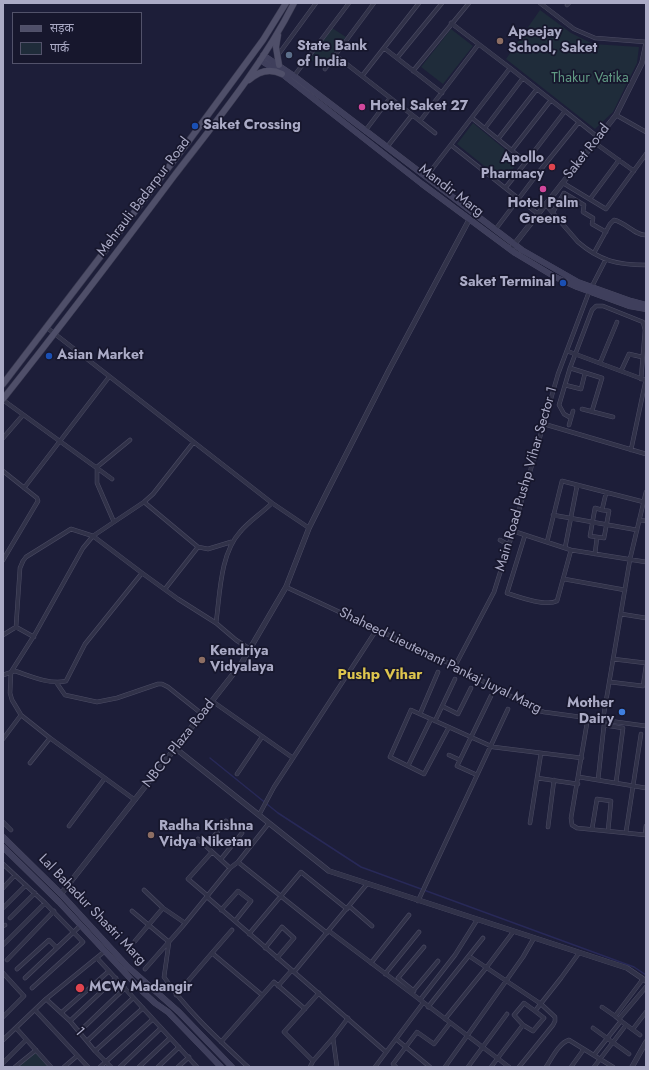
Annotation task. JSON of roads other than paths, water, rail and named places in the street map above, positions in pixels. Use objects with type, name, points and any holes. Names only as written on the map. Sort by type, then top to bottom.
[{"type":"main road","name":"Mehrauli Badarpur Road","points":[[3,384],[253,55],[286,3]]},
{"type":"main road","name":"Mehrauli Badarpur Road","points":[[3,399],[55,334],[245,82],[262,57],[294,3]]},
{"type":"main road","points":[[278,31],[276,47],[279,66]]},
{"type":"main road","name":"Mandir Marg","points":[[262,57],[294,76],[514,245],[590,290],[646,305]]},
{"type":"main road","name":"Mandir Marg","points":[[262,57],[469,220],[510,250],[555,277],[629,306],[646,309]]},
{"type":"main road","points":[[245,82],[255,75],[263,72],[274,71],[282,74]]},
{"type":"main road","points":[[184,147],[192,153]]},
{"type":"main road","name":"Lal Bahadur Shastri Marg","points":[[3,837],[61,894],[128,967],[179,1012],[232,1067]]},
{"type":"main road","name":"Lal Bahadur Shastri Marg","points":[[3,847],[141,990],[155,1003],[168,1012],[221,1067]]},
{"type":"street","points":[[277,56],[316,3]]},
{"type":"street","points":[[294,76],[349,3]]},
{"type":"street","points":[[325,68],[374,3]]},
{"type":"street","points":[[362,76],[419,3]]},
{"type":"street","points":[[397,58],[442,3]]},
{"type":"street","points":[[413,71],[469,3]]},
{"type":"street","points":[[540,3],[574,29],[595,38],[646,43]]},
{"type":"street","points":[[451,24],[599,138]]},
{"type":"street","name":"Saket Road","points":[[510,250],[616,115],[642,63],[646,43]]},
{"type":"street","points":[[420,121],[478,45]]},
{"type":"street","points":[[384,48],[442,93]]},
{"type":"street","points":[[335,55],[435,133]]},
{"type":"street","points":[[426,177],[510,68]]},
{"type":"street","points":[[485,128],[523,78]]},
{"type":"street","points":[[498,139],[537,89]]},
{"type":"street","points":[[366,131],[390,98]]},
{"type":"street","points":[[512,150],[551,100]]},
{"type":"street","points":[[506,188],[565,112]]},
{"type":"street","points":[[387,147],[412,115]]},
{"type":"street","points":[[616,115],[646,132]]},
{"type":"street","points":[[472,118],[526,162]]},
{"type":"street","points":[[495,230],[579,122]]},
{"type":"street","points":[[595,143],[634,171]]},
{"type":"street","points":[[451,145],[538,214]]},
{"type":"street","points":[[563,183],[606,209],[646,154]]},
{"type":"street","points":[[590,199],[619,160]]},
{"type":"street","points":[[557,191],[563,194],[564,193],[584,205],[583,212],[593,218],[592,224],[606,232]]},
{"type":"street","points":[[553,212],[563,194]]},
{"type":"street","points":[[546,205],[578,242],[594,253],[606,260],[617,263],[646,265]]},
{"type":"street","name":"NBCC Plaza Road","points":[[61,894],[241,664],[286,587],[309,528],[389,370],[469,220]]},
{"type":"street","points":[[594,253],[610,224],[614,220],[625,224],[639,234],[646,235]]},
{"type":"street","name":"Main Road Pushp Vihar Sector 1","points":[[455,666],[494,592],[558,374],[590,290],[606,260]]},
{"type":"street","points":[[571,418],[564,414],[559,405],[575,354],[592,310],[596,306],[599,305],[643,322],[645,330],[641,378]]},
{"type":"street","points":[[600,363],[617,322]]},
{"type":"street","points":[[46,327],[193,443],[272,503],[309,528]]},
{"type":"street","points":[[567,351],[646,379],[631,450]]},
{"type":"street","points":[[621,371],[629,354],[642,357]]},
{"type":"street","points":[[570,368],[602,378],[592,411]]},
{"type":"street","points":[[565,385],[581,389],[585,373]]},
{"type":"street","points":[[24,488],[109,377]]},
{"type":"street","points":[[3,399],[112,479]]},
{"type":"street","points":[[582,409],[613,417]]},
{"type":"street","points":[[569,425],[573,411]]},
{"type":"street","points":[[3,438],[23,415]]},
{"type":"street","points":[[544,424],[646,454]]},
{"type":"street","points":[[97,467],[130,440]]},
{"type":"street","points":[[135,800],[21,715],[12,700],[10,693],[11,672],[34,637],[83,548],[94,536],[144,502],[159,488],[193,443]]},
{"type":"street","points":[[97,467],[97,483],[114,522]]},
{"type":"street","points":[[3,471],[37,498],[38,501],[3,560]]},
{"type":"street","points":[[547,542],[562,481],[644,502]]},
{"type":"street","points":[[565,548],[577,486]]},
{"type":"street","points":[[602,510],[606,492]]},
{"type":"street","points":[[603,719],[630,559],[646,492]]},
{"type":"street","points":[[144,502],[198,547],[208,549],[231,542]]},
{"type":"street","points":[[216,623],[224,564],[231,542],[240,530],[272,503]]},
{"type":"street","points":[[595,508],[602,510],[609,512],[604,538],[590,536],[595,508]]},
{"type":"street","points":[[553,515],[637,530]]},
{"type":"street","points":[[639,520],[646,521]]},
{"type":"street","points":[[16,627],[20,568],[26,557],[71,529],[94,536],[142,573],[178,599],[216,623],[236,640],[250,649]]},
{"type":"street","points":[[513,531],[571,550],[646,562]]},
{"type":"street","points":[[525,535],[507,594],[544,603],[553,603],[557,601],[571,550]]},
{"type":"street","points":[[595,554],[597,537]]},
{"type":"street","points":[[500,540],[509,545]]},
{"type":"street","points":[[165,589],[198,547]]},
{"type":"street","points":[[3,675],[15,672],[56,682],[64,682],[68,679],[85,644],[142,573]]},
{"type":"street","points":[[564,579],[625,590]]},
{"type":"street","name":"Shaheed Lieutenant Pankaj Juyal Marg","points":[[286,587],[455,666],[536,710],[646,726]]},
{"type":"street","points":[[621,614],[646,618]]},
{"type":"street","points":[[3,635],[16,627]]},
{"type":"street","points":[[16,627],[34,637]]},
{"type":"street","points":[[260,815],[274,786],[377,629]]},
{"type":"street","points":[[610,682],[643,686],[646,664],[613,659]]},
{"type":"street","points":[[420,714],[438,672]]},
{"type":"street","points":[[408,766],[442,706],[455,679]]},
{"type":"street","points":[[56,682],[65,695],[97,702],[117,698],[162,684],[202,714]]},
{"type":"street","points":[[442,706],[458,714],[471,688]]},
{"type":"street","points":[[477,775],[457,766],[491,696]]},
{"type":"street","points":[[212,701],[293,758]]},
{"type":"street","points":[[418,900],[508,709]]},
{"type":"street","points":[[449,727],[424,774],[390,758],[411,710],[449,727],[470,737],[491,746],[582,758]]},
{"type":"street","points":[[3,739],[21,715]]},
{"type":"street","points":[[588,717],[578,784],[571,818],[572,825],[577,828],[645,835],[646,826]]},
{"type":"street","points":[[598,780],[604,725],[623,728],[616,783]]},
{"type":"street","points":[[626,832],[641,734]]},
{"type":"street","points":[[237,774],[262,737]]},
{"type":"street","points":[[30,763],[50,738]]},
{"type":"street","points":[[175,748],[329,871],[627,968],[645,980],[615,1016]]},
{"type":"street","points":[[530,823],[541,753]]},
{"type":"street","points":[[449,755],[460,760]]},
{"type":"street","points":[[69,826],[105,778]]},
{"type":"street","points":[[537,778],[578,784]]},
{"type":"street","points":[[579,778],[646,788]]},
{"type":"street","points":[[548,827],[554,780]]},
{"type":"street","points":[[592,829],[597,799],[611,801],[608,830]]},
{"type":"street","points":[[206,846],[226,821]]},
{"type":"street","points":[[3,822],[11,830]]},
{"type":"street","points":[[145,969],[230,868],[238,862],[269,823]]},
{"type":"street","points":[[221,859],[242,833]]},
{"type":"street","points":[[198,839],[230,868]]},
{"type":"street","points":[[212,852],[188,879],[221,910],[386,1052]]},
{"type":"street","points":[[238,862],[328,932],[412,992]]},
{"type":"street","points":[[3,864],[54,911],[84,942],[32,988]]},
{"type":"street","points":[[249,934],[301,872],[372,926]]},
{"type":"street","points":[[3,888],[15,875]]},
{"type":"street","points":[[278,986],[328,932],[367,884]]},
{"type":"street","points":[[3,908],[26,885]]},
{"type":"street","points":[[144,890],[163,908],[185,923]]},
{"type":"street","points":[[221,910],[238,891],[251,901],[235,921]]},
{"type":"street","points":[[10,918],[35,893]]},
{"type":"street","points":[[3,945],[45,903]]},
{"type":"street","points":[[135,941],[163,908]]},
{"type":"street","points":[[7,960],[54,911]]},
{"type":"street","points":[[132,911],[169,942]]},
{"type":"street","points":[[370,963],[409,915]]},
{"type":"street","points":[[375,1067],[455,955],[477,920]]},
{"type":"street","points":[[25,978],[80,926]]},
{"type":"street","points":[[265,948],[282,927],[294,938],[277,958]]},
{"type":"street","points":[[176,995],[232,930]]},
{"type":"street","points":[[385,974],[419,932]]},
{"type":"street","points":[[445,1019],[513,932]]},
{"type":"street","points":[[428,1007],[483,938]]},
{"type":"street","points":[[445,1067],[507,981],[534,938]]},
{"type":"street","points":[[17,969],[49,940],[57,948]]},
{"type":"street","points":[[169,942],[164,977],[176,995],[221,1042],[248,1067]]},
{"type":"street","points":[[424,947],[398,978],[421,1002],[508,1067]]},
{"type":"street","points":[[3,1040],[46,999],[105,951]]},
{"type":"street","points":[[212,953],[262,995]]},
{"type":"street","points":[[535,1011],[579,953]]},
{"type":"street","points":[[469,956],[541,1004],[555,1017],[555,1021],[519,1067]]},
{"type":"street","points":[[97,958],[197,1067]]},
{"type":"street","points":[[412,992],[438,961]]},
{"type":"street","points":[[61,1013],[109,970]]},
{"type":"street","points":[[3,973],[24,996],[3,1017]]},
{"type":"street","points":[[70,1021],[116,978]]},
{"type":"street","points":[[221,1042],[274,982],[305,1009]]},
{"type":"street","points":[[594,1055],[646,987]]},
{"type":"street","points":[[79,1032],[125,988]]},
{"type":"street","points":[[313,1061],[284,1032],[319,993]]},
{"type":"street","points":[[87,1042],[133,998]]},
{"type":"street","name":"1","points":[[46,999],[70,1021],[110,1067]]},
{"type":"street","points":[[524,1003],[544,1018],[533,1031],[523,1025],[514,1015],[524,1003]]},
{"type":"street","points":[[602,1007],[640,1035]]},
{"type":"street","points":[[95,1051],[143,1008]]},
{"type":"street","points":[[35,1010],[86,1065],[81,1067]]},
{"type":"street","points":[[632,1030],[646,1012]]},
{"type":"street","points":[[468,1067],[507,1014]]},
{"type":"street","points":[[100,1067],[153,1018]]},
{"type":"street","points":[[310,1067],[313,1061],[348,1018]]},
{"type":"street","points":[[396,1067],[393,1064],[417,1032],[434,1044],[450,1023]]},
{"type":"street","points":[[491,1067],[523,1025]]},
{"type":"street","points":[[594,1067],[626,1025]]},
{"type":"street","points":[[16,1028],[51,1067]]},
{"type":"street","points":[[120,1067],[161,1028]]},
{"type":"street","points":[[593,1028],[630,1054]]},
{"type":"street","points":[[140,1067],[170,1038]]},
{"type":"street","points":[[333,1038],[337,1067]]},
{"type":"street","points":[[396,1039],[430,1067]]},
{"type":"street","points":[[6,1067],[3,1064],[26,1040]]},
{"type":"street","points":[[546,1067],[561,1045],[565,1041],[569,1040],[613,1067]]},
{"type":"street","points":[[632,1067],[646,1042]]},
{"type":"street","points":[[158,1067],[180,1047]]},
{"type":"street","points":[[571,1067],[584,1049]]},
{"type":"street","points":[[15,1067],[36,1050]]},
{"type":"street","points":[[64,1067],[77,1056]]},
{"type":"street","points":[[178,1067],[188,1057]]},
{"type":"waterway","points":[[210,758],[278,813],[361,867],[634,967],[646,975]]},
{"type":"place","name":"Apeejay School, Saket","points":[[500,41]]},
{"type":"place","name":"State Bank of India","points":[[289,55]]},
{"type":"place","name":"Hotel Saket 27","points":[[362,107]]},
{"type":"place","name":"Saket Crossing","points":[[195,126]]},
{"type":"place","name":"Apollo Pharmacy","points":[[552,167]]},
{"type":"place","name":"Hotel Palm Greens","points":[[543,189]]},
{"type":"place","name":"Saket Terminal","points":[[563,283]]},
{"type":"place","name":"Asian Market","points":[[49,356]]},
{"type":"place","name":"Kendriya Vidyalaya","points":[[202,660]]},
{"type":"place","name":"Mother Dairy","points":[[622,712]]},
{"type":"place","name":"Radha Krishna Vidya Niketan","points":[[151,835]]},
{"type":"place","name":"MCW Madangir","points":[[80,988]]},
{"type":"district","name":"Pushp Vihar","points":[[380,675]]},
{"type":"park label","name":"Thakur Vatika","points":[[590,79]]}]
